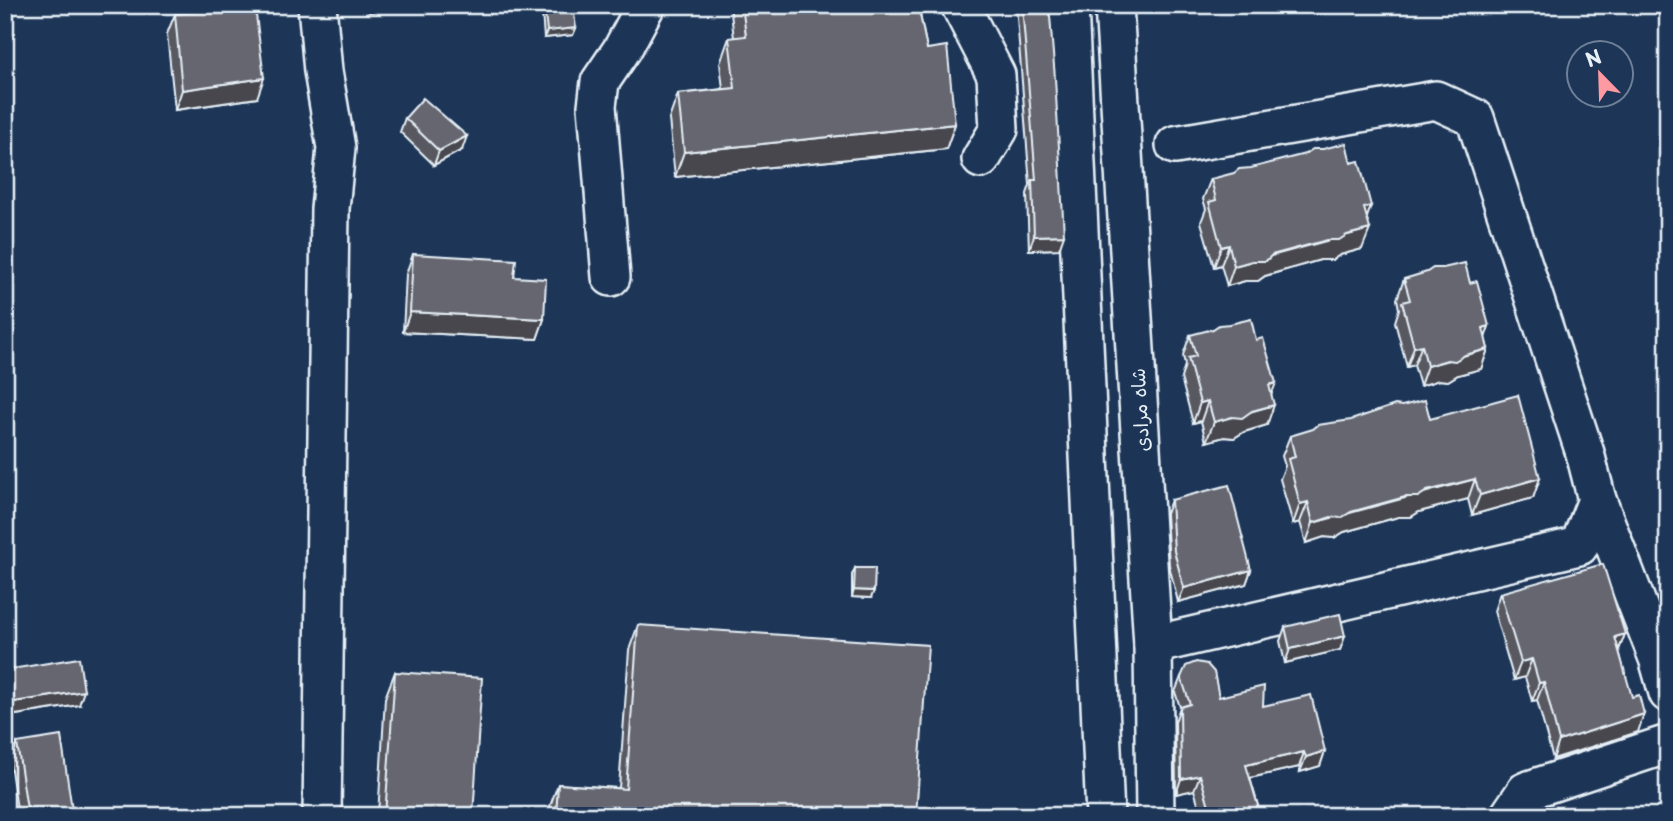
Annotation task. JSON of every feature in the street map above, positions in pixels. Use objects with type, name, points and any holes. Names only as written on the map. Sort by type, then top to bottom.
[{"type":"street","points":[[317,5],[323,71],[335,148],[330,209],[322,816]]},
{"type":"street","points":[[611,277],[597,106],[600,82],[623,48],[646,5]]},
{"type":"street","points":[[960,5],[996,75],[999,129],[981,159]]},
{"type":"street","points":[[1069,5],[1105,816]]},
{"type":"street","name":"شاه مرادی","points":[[1114,5],[1153,645],[1155,816]]},
{"type":"street","points":[[1175,145],[1436,100],[1475,118],[1585,453],[1597,500],[1658,658],[1668,693]]},
{"type":"street","points":[[1153,645],[1579,545],[1597,500]]},
{"type":"street","points":[[1509,816],[1526,791],[1668,744]]},
{"type":"building","points":[[544,5],[573,5],[576,28],[547,31]]},
{"type":"building","points":[[742,5],[918,5],[927,49],[947,46],[955,124],[684,152],[678,94],[735,88],[729,38],[746,36]]},
{"type":"building","points":[[1022,5],[1049,5],[1064,235],[1034,236],[1032,180],[1036,180]]},
{"type":"building","points":[[255,7],[264,78],[182,90],[175,14]]},
{"type":"building","points":[[423,98],[467,136],[439,151],[405,118]]},
{"type":"building","points":[[1346,143],[1351,163],[1359,161],[1371,206],[1364,208],[1370,229],[1339,240],[1327,240],[1272,255],[1266,261],[1252,261],[1234,266],[1229,245],[1221,247],[1209,202],[1216,200],[1211,179],[1239,169],[1305,154],[1313,149]]},
{"type":"building","points":[[413,254],[516,260],[514,277],[546,279],[544,319],[410,312]]},
{"type":"building","points":[[1465,263],[1470,283],[1477,281],[1489,326],[1483,328],[1488,349],[1465,355],[1455,361],[1447,360],[1427,366],[1422,345],[1414,347],[1402,302],[1410,300],[1404,279],[1433,268]]},
{"type":"building","points":[[1251,319],[1256,340],[1263,338],[1276,383],[1269,385],[1274,405],[1252,411],[1242,418],[1232,417],[1214,422],[1208,401],[1200,403],[1188,358],[1196,356],[1190,335],[1219,325]]},
{"type":"building","points":[[1518,395],[1540,478],[1480,495],[1475,479],[1427,491],[1418,497],[1405,497],[1351,512],[1341,518],[1331,517],[1313,523],[1308,502],[1300,504],[1288,459],[1295,457],[1290,436],[1318,425],[1351,420],[1395,405],[1402,406],[1425,400],[1430,419]]},
{"type":"building","points":[[1229,485],[1251,570],[1184,588],[1174,551],[1171,500]]},
{"type":"building","points":[[1603,564],[1625,634],[1615,637],[1632,697],[1639,695],[1644,714],[1559,741],[1544,682],[1539,683],[1532,659],[1521,662],[1500,593]]},
{"type":"building","points":[[855,568],[875,568],[874,591],[854,590]]},
{"type":"building","points":[[1340,614],[1345,636],[1290,649],[1285,627]]},
{"type":"building","points":[[638,625],[928,645],[916,816],[556,816],[558,784],[626,789]]},
{"type":"building","points":[[79,658],[84,691],[14,702],[13,694],[5,695],[5,670]]},
{"type":"building","points":[[1196,662],[1207,664],[1214,672],[1219,697],[1264,686],[1263,706],[1311,695],[1325,751],[1306,757],[1304,752],[1246,765],[1261,816],[1212,816],[1200,775],[1181,779],[1180,707],[1190,704],[1181,677],[1186,666]]},
{"type":"building","points":[[395,672],[482,678],[473,816],[385,816]]},
{"type":"building","points":[[61,736],[73,816],[28,816],[17,743]]}]
